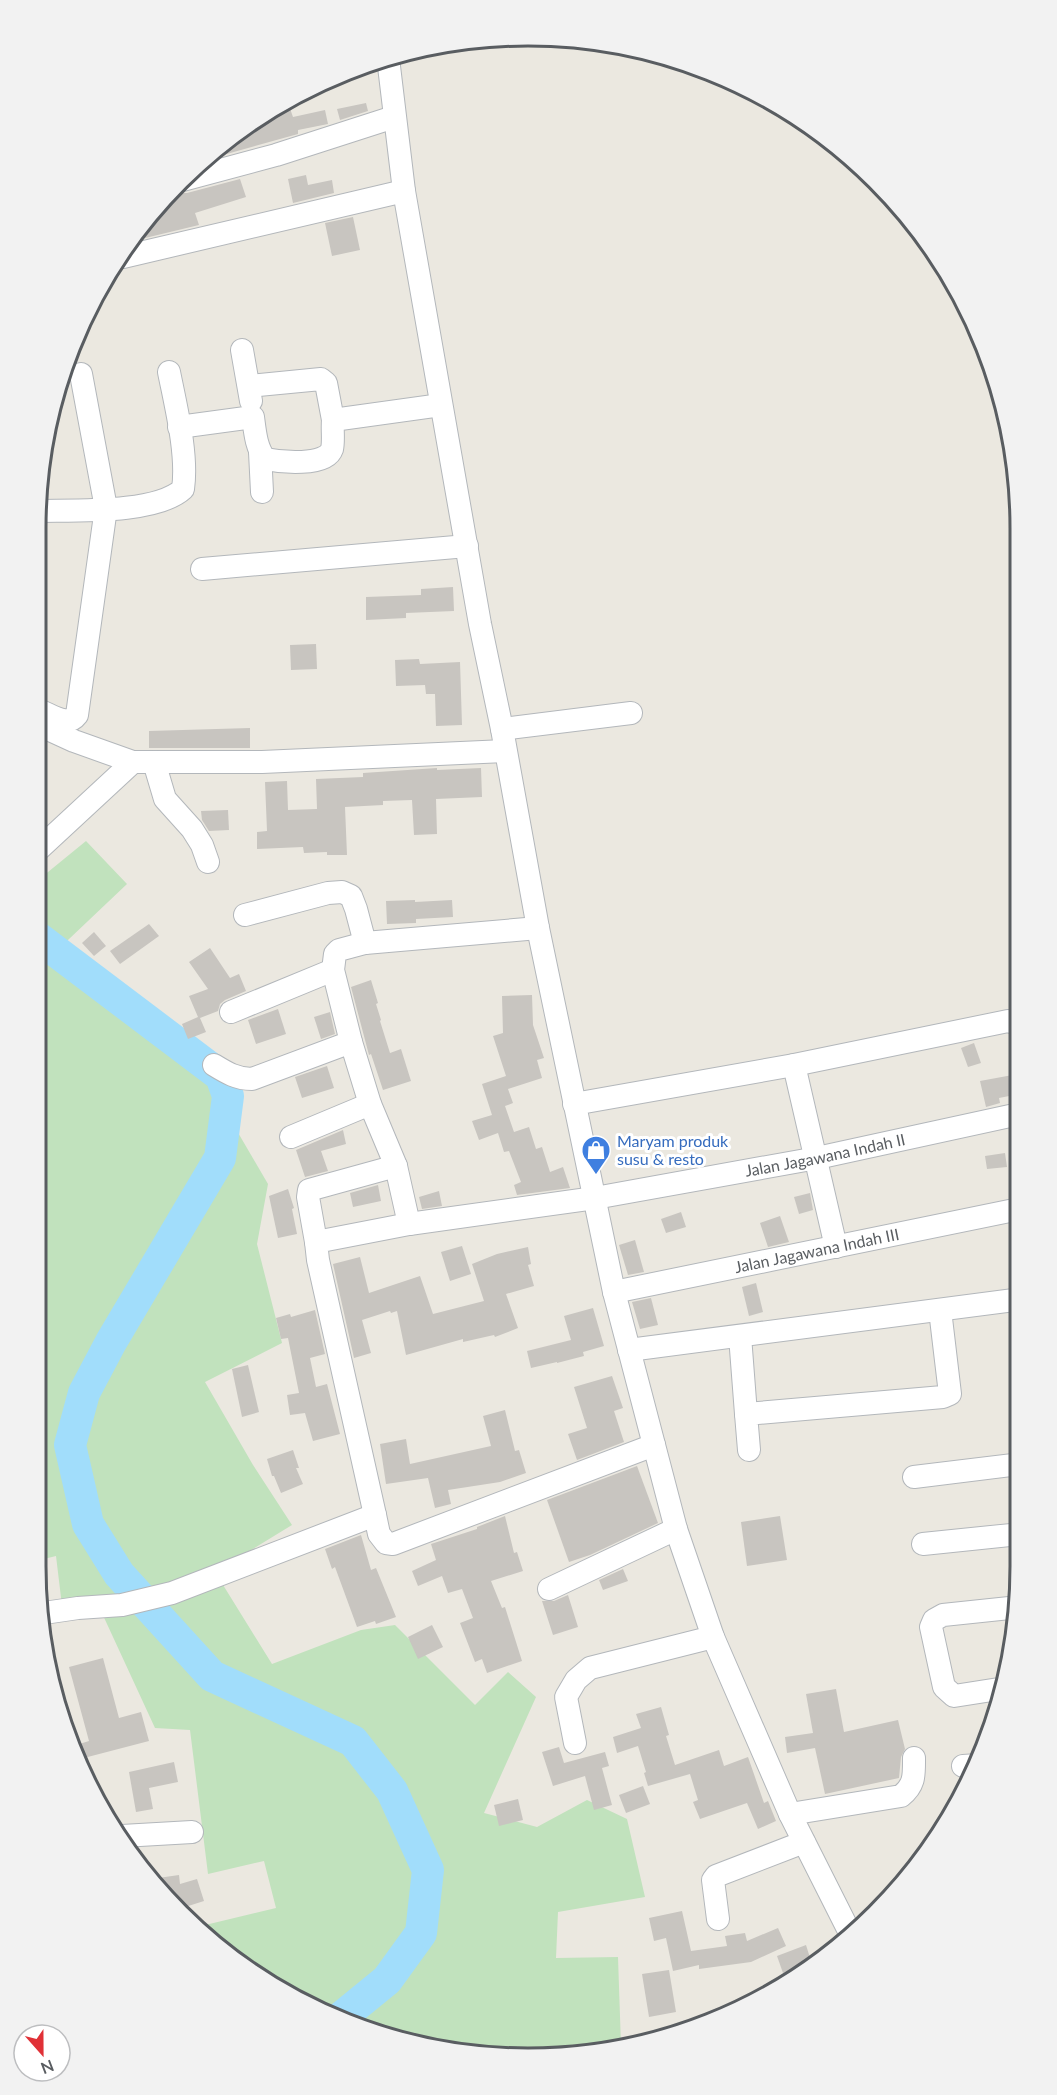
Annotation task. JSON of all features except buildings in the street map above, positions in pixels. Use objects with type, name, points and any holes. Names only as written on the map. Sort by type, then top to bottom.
[{"type":"street","points":[[389,68],[404,191],[441,405],[538,928],[614,1292],[676,1529],[713,1637],[790,1815],[847,1928]]},
{"type":"street","points":[[202,175],[276,155],[394,117]]},
{"type":"street","points":[[132,255],[404,191]]},
{"type":"street","points":[[242,350],[260,452],[262,492]]},
{"type":"street","points":[[47,511],[147,505],[171,497],[183,489],[179,427],[169,372]]},
{"type":"street","points":[[46,713],[66,722],[71,721],[77,715],[106,508],[81,374]]},
{"type":"street","points":[[249,386],[321,379],[326,383],[333,420],[332,449],[327,456],[319,460],[277,461],[265,459],[260,452]]},
{"type":"street","points":[[333,420],[441,405]]},
{"type":"street","points":[[179,427],[254,417]]},
{"type":"street","points":[[202,569],[467,546]]},
{"type":"street","points":[[46,728],[74,741],[143,762],[262,762],[503,740],[631,713]]},
{"type":"street","points":[[46,843],[143,762]]},
{"type":"street","points":[[143,762],[165,799],[192,829],[202,845],[208,862]]},
{"type":"street","points":[[245,915],[328,893],[342,892],[351,896],[365,943]]},
{"type":"street","points":[[409,1224],[396,1166],[370,1104],[351,1042],[333,970],[334,954],[339,950],[365,943],[538,928]]},
{"type":"street","points":[[231,1012],[333,970]]},
{"type":"street","points":[[574,1104],[794,1065],[1010,1022]]},
{"type":"street","points":[[214,1065],[230,1075],[252,1079],[351,1042]]},
{"type":"street","points":[[794,1065],[836,1247]]},
{"type":"street","points":[[291,1137],[370,1104]]},
{"type":"street","name":"Jalan Jagawana Indah II","points":[[316,1242],[409,1224],[595,1198],[817,1158],[1010,1116]]},
{"type":"street","points":[[396,1166],[309,1190],[308,1197],[327,1304],[382,1539],[386,1543],[393,1544],[654,1446]]},
{"type":"street","name":"Jalan Jagawana Indah III","points":[[614,1292],[1010,1211]]},
{"type":"street","points":[[629,1350],[1010,1301]]},
{"type":"street","points":[[746,1414],[947,1396],[950,1394],[940,1310]]},
{"type":"street","points":[[740,1336],[750,1450]]},
{"type":"street","points":[[914,1477],[1010,1465]]},
{"type":"street","points":[[49,1612],[122,1605],[172,1593],[375,1515]]},
{"type":"street","points":[[549,1590],[676,1529]]},
{"type":"street","points":[[923,1544],[1010,1534]]},
{"type":"street","points":[[994,1690],[954,1696],[949,1692],[944,1687],[931,1627],[934,1620],[942,1615],[1008,1608]]},
{"type":"street","points":[[575,1743],[566,1697],[576,1680],[590,1668],[713,1637]]},
{"type":"street","points":[[790,1815],[901,1796],[910,1789],[914,1776],[914,1758]]},
{"type":"street","points":[[129,1836],[192,1832]]},
{"type":"street","points":[[718,1919],[713,1880],[716,1876],[804,1842]]},
{"type":"green space","points":[[86,841],[127,884],[49,958],[126,1009],[184,1040],[268,1184],[257,1244],[282,1343],[205,1382],[253,1465],[292,1525],[215,1572],[272,1664],[361,1630],[395,1625],[475,1705],[508,1672],[536,1697],[484,1813],[537,1827],[587,1800],[627,1819],[645,1897],[558,1912],[556,1958],[618,1957],[621,2039],[560,2047],[497,2047],[434,2039],[404,2032],[344,2012],[287,1984],[235,1949],[206,1925],[276,1908],[264,1861],[208,1874],[190,1730],[155,1728],[101,1611],[63,1614],[56,1556],[46,1558],[46,874]]},
{"type":"waterway","points":[[46,944],[221,1076],[228,1096],[220,1158],[111,1342],[84,1393],[70,1445],[88,1524],[119,1574],[212,1676],[353,1741],[392,1791],[428,1870],[421,1933],[387,1980],[347,2013]]},
{"type":"place","name":"Maryam produk susu & resto","points":[[596,1176]]}]
